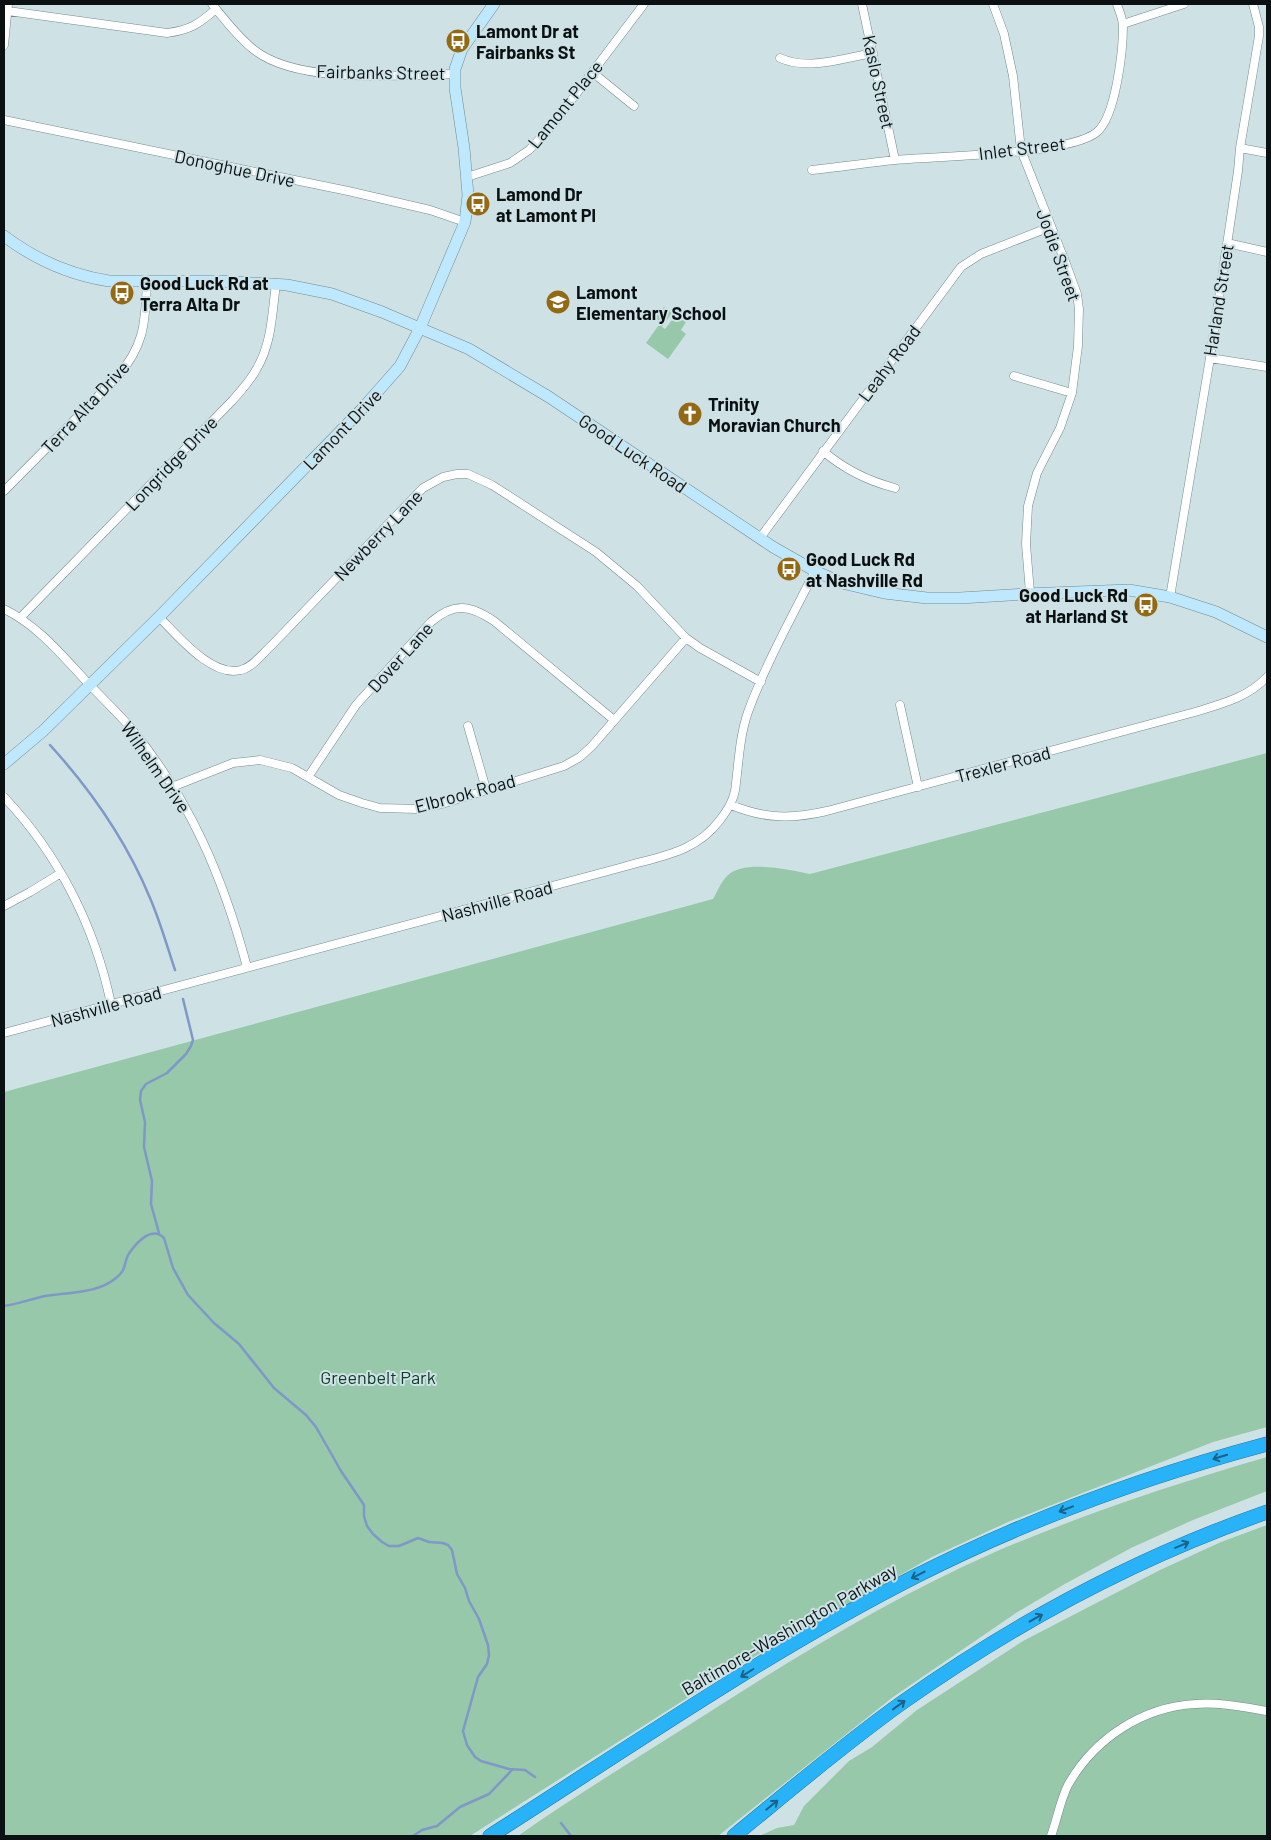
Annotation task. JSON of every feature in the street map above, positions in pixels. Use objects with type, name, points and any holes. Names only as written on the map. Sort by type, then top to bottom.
[{"type":"highway","name":"Baltimore-Washington Parkway","points":[[490,1836],[811,1633],[918,1575],[1040,1519],[1100,1496],[1172,1472],[1267,1444]]},
{"type":"highway","points":[[734,1836],[902,1702],[1017,1628],[1135,1566],[1200,1537],[1267,1512]]},
{"type":"main road","name":"Lamont Drive","points":[[4,764],[44,731],[160,617],[392,377],[400,366],[420,328],[466,222],[467,177],[454,88],[456,62],[462,49],[494,4]]},
{"type":"main road","name":"Good Luck Road","points":[[4,236],[48,263],[79,275],[109,281],[219,281],[308,288],[332,294],[420,328],[469,349],[521,380],[760,538],[815,571],[850,585],[904,596],[960,598],[1129,590],[1170,597],[1223,615],[1267,637]]},
{"type":"street","name":"Lamont Place","points":[[467,177],[510,164],[528,150],[551,127],[644,4]]},
{"type":"street","name":"Kaslo Street","points":[[862,4],[895,160]]},
{"type":"street","name":"Jodie Street","points":[[993,4],[1004,34],[1013,76],[1021,150],[1072,279],[1079,309],[1078,346],[1072,393],[1060,428],[1037,473],[1030,495],[1026,544],[1030,594]]},
{"type":"street","name":"Inlet Street","points":[[812,170],[895,160],[1021,150],[1075,142],[1089,138],[1102,127],[1110,112],[1114,94],[1119,67],[1123,24],[1117,4]]},
{"type":"street","points":[[1123,24],[1184,4]]},
{"type":"street","name":"Harland Street","points":[[1170,597],[1210,358],[1240,148],[1263,37],[1253,4]]},
{"type":"street","points":[[4,45],[8,7],[167,32],[188,30],[205,19],[214,7]]},
{"type":"street","name":"Fairbanks Street","points":[[214,7],[253,49],[283,65],[325,73],[376,75],[455,74]]},
{"type":"street","points":[[780,58],[790,62],[817,64],[873,53]]},
{"type":"street","points":[[592,72],[634,106]]},
{"type":"street","name":"Donoghue Drive","points":[[4,120],[348,190],[430,210],[466,222]]},
{"type":"street","points":[[1240,148],[1267,153]]},
{"type":"street","name":"Leahy Road","points":[[760,538],[961,266],[981,254],[1050,227]]},
{"type":"street","points":[[1227,243],[1267,252]]},
{"type":"street","name":"Terra Alta Drive","points":[[4,491],[117,377],[128,363],[142,336],[146,310],[147,282]]},
{"type":"street","name":"Longridge Drive","points":[[21,617],[249,382],[266,349],[276,284]]},
{"type":"street","points":[[1210,358],[1267,367]]},
{"type":"street","points":[[1014,376],[1072,393]]},
{"type":"street","points":[[823,451],[855,474],[870,481],[895,488]]},
{"type":"street","name":"Newberry Lane","points":[[160,617],[211,664],[232,671],[241,670],[251,665],[271,646],[423,488],[443,477],[462,474],[473,476],[492,485],[596,552],[637,586],[686,638],[718,659],[761,682]]},
{"type":"street","name":"Nashville Road","points":[[4,1033],[623,867],[684,849],[696,843],[706,836],[731,806],[736,784],[741,737],[752,703],[815,571]]},
{"type":"street","name":"Dover Lane","points":[[308,777],[356,705],[430,622],[445,612],[456,608],[472,609],[494,621],[614,720]]},
{"type":"street","name":"Wilhelm Drive","points":[[4,609],[21,617],[90,685],[130,728],[172,787],[186,808],[215,867],[235,922],[247,967]]},
{"type":"street","name":"Elbrook Road","points":[[172,787],[210,771],[247,760],[273,762],[292,768],[339,795],[362,804],[380,808],[417,809],[442,804],[564,766],[580,757],[592,746],[686,638]]},
{"type":"street","name":"Trexler Road","points":[[731,806],[751,813],[802,817],[1129,731],[1227,702],[1244,696],[1267,677]]},
{"type":"street","points":[[900,704],[918,787]]},
{"type":"street","points":[[468,726],[486,789]]},
{"type":"street","points":[[4,798],[34,831],[61,873],[77,903],[94,940],[111,1004]]},
{"type":"street","points":[[4,906],[61,873]]},
{"type":"street","points":[[1051,1836],[1067,1787],[1081,1765],[1111,1734],[1150,1714],[1170,1707],[1195,1704],[1227,1704],[1267,1711]]},
{"type":"green space","points":[[664,307],[672,313],[662,327],[665,329],[676,315],[686,322],[681,330],[686,334],[668,359],[646,343],[661,322],[651,315],[655,309],[660,312]]},
{"type":"green space","name":"Greenbelt Park","points":[[1267,753],[1267,1427],[1213,1442],[1008,1522],[932,1557],[736,1667],[470,1836],[4,1836],[4,1092],[713,899],[727,876],[744,868],[767,867],[810,874]]},
{"type":"green space","points":[[1267,1457],[1267,1491],[1193,1520],[1131,1548],[1016,1613],[893,1697],[718,1836],[518,1836],[581,1793],[763,1678],[839,1632],[955,1570],[1096,1512]]},
{"type":"green space","points":[[1267,1525],[1267,1836],[759,1836],[777,1828],[794,1825],[804,1806],[849,1761],[872,1747],[917,1710],[1023,1641],[1160,1570],[1221,1542]]},
{"type":"waterway","points":[[50,745],[80,780],[119,836],[154,907],[175,970]]},
{"type":"waterway","points":[[159,1233],[151,1204],[152,1181],[144,1147],[145,1122],[140,1100],[141,1091],[146,1084],[167,1073],[186,1054],[191,1046],[193,1040],[183,999]]},
{"type":"waterway","points":[[4,1306],[45,1296],[82,1292],[100,1287],[120,1275],[128,1255],[146,1236],[155,1234],[164,1238],[173,1268],[188,1295],[214,1323],[239,1344],[274,1388],[306,1415],[316,1427],[341,1471],[364,1505],[364,1516],[367,1526],[373,1534],[389,1546],[399,1546],[418,1538],[429,1542],[443,1543],[452,1550],[457,1574],[479,1619],[488,1645],[489,1655],[487,1664],[478,1677],[463,1731],[467,1745],[475,1757],[481,1761],[509,1769],[525,1770],[535,1777]]},
{"type":"waterway","points":[[413,1836],[422,1830],[437,1826],[460,1807],[489,1794],[513,1769]]},
{"type":"waterway","points":[[561,1823],[571,1836]]},
{"type":"place","name":"Lamont Dr at Fairbanks St","points":[[458,41]]},
{"type":"place","name":"Lamond Dr at Lamont Pl","points":[[478,204]]},
{"type":"place","name":"Good Luck Rd at Terra Alta Dr","points":[[122,293]]},
{"type":"place","name":"Lamont Elementary School","points":[[558,302]]},
{"type":"place","name":"Trinity Moravian Church","points":[[690,414]]},
{"type":"place","name":"Good Luck Rd at Nashville Rd","points":[[789,569]]},
{"type":"place","name":"Good Luck Rd at Harland St","points":[[1146,605]]}]
